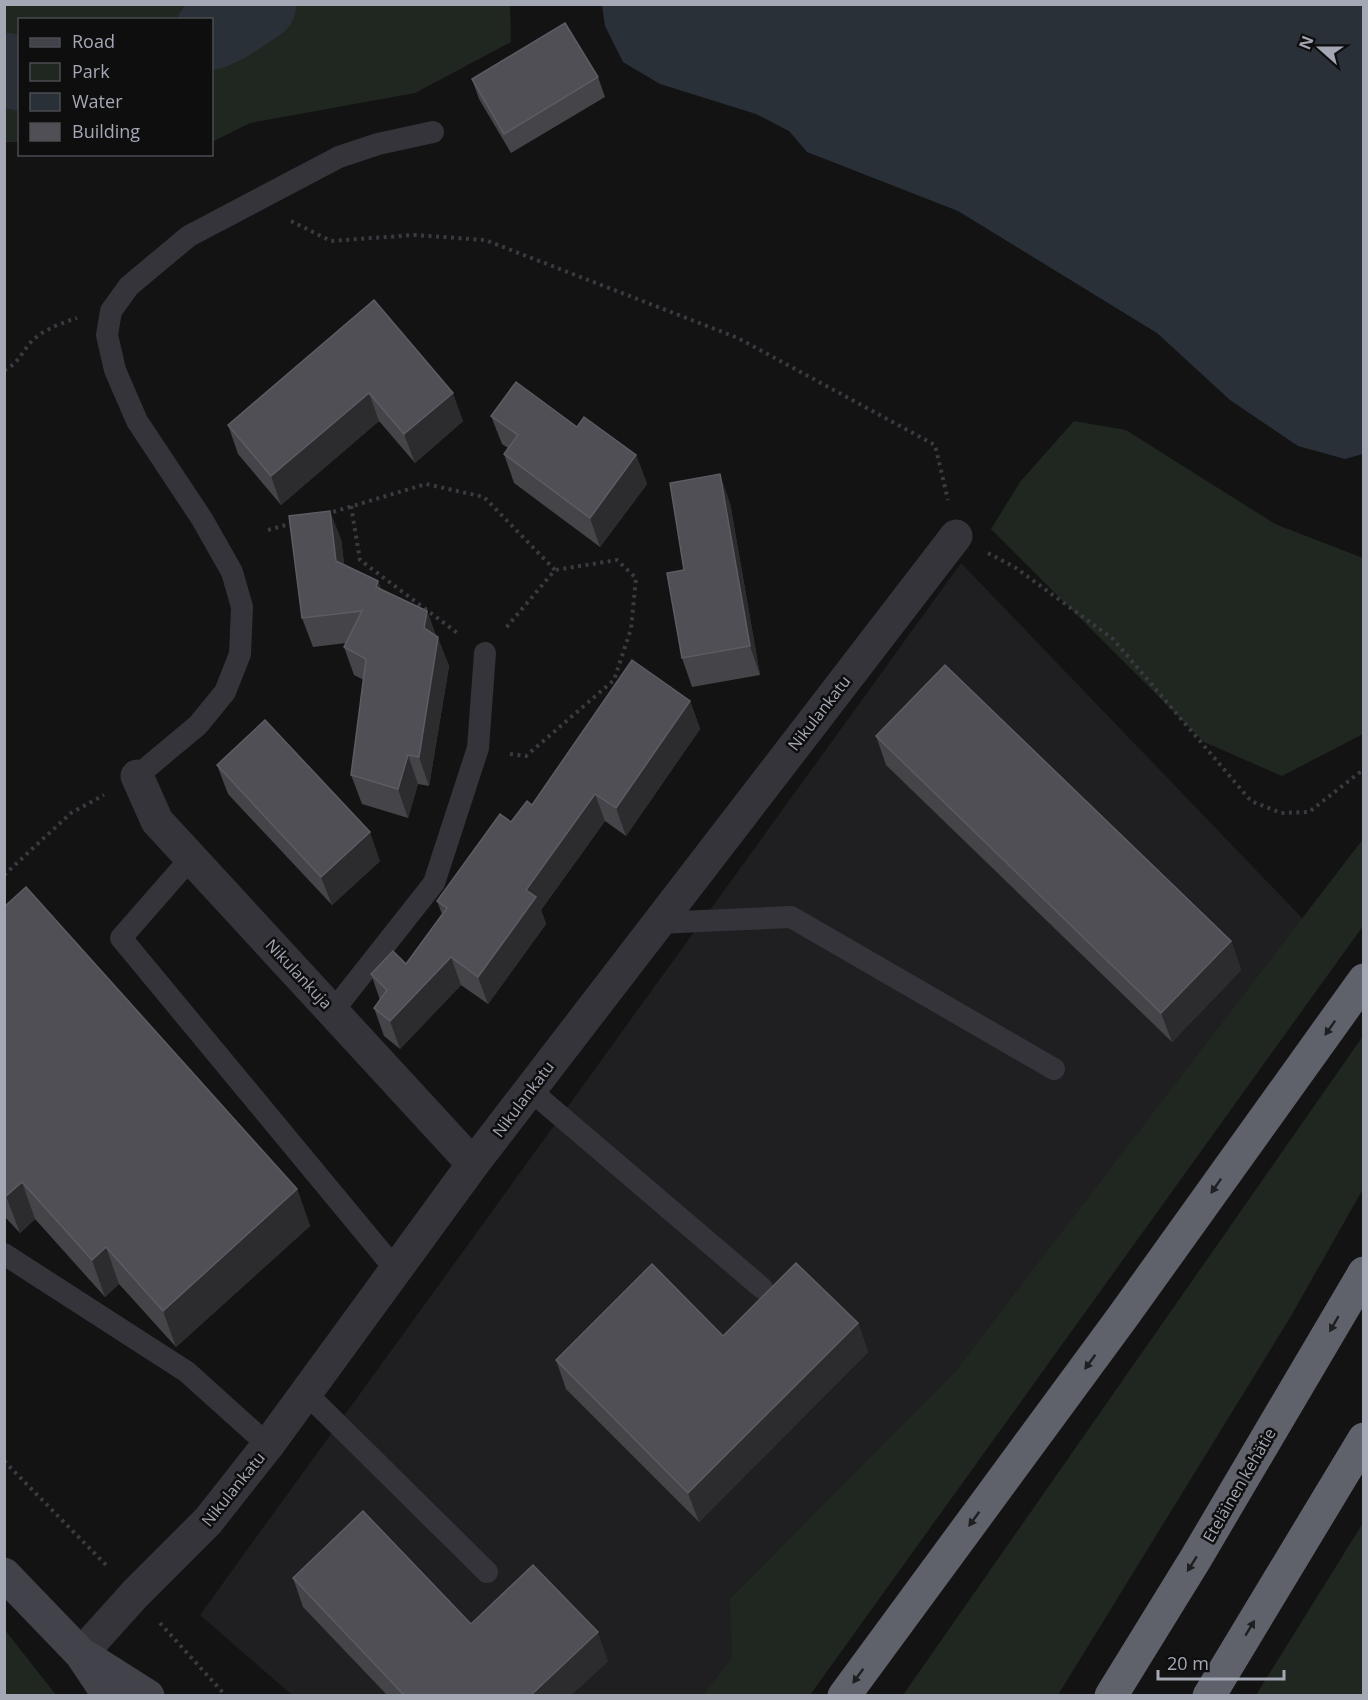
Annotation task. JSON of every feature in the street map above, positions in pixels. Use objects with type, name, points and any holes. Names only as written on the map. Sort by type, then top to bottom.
[{"type":"highway","points":[[844,1695],[1117,1325],[1364,980]]},
{"type":"highway","name":"Eteläinen kehätie","points":[[1111,1695],[1196,1558],[1364,1273]]},
{"type":"highway","points":[[1209,1695],[1364,1439]]},
{"type":"main road","points":[[6,1580],[81,1654],[109,1695]]},
{"type":"main road","points":[[81,1654],[148,1695]]},
{"type":"street","name":"Nikulankatu","points":[[81,1654],[135,1594],[208,1521],[268,1445],[473,1164],[956,536]]},
{"type":"street","name":"Nikulankuja","points":[[138,776],[157,821],[473,1164]]},
{"type":"lane","points":[[138,776],[198,725],[225,692],[240,654],[242,607],[232,572],[202,519],[137,421],[123,391],[115,370],[107,335],[111,311],[129,286],[189,236],[339,157],[378,144],[433,132]]},
{"type":"lane","points":[[333,1011],[434,884],[478,748],[485,653]]},
{"type":"lane","points":[[191,858],[121,938],[396,1270]]},
{"type":"lane","points":[[657,923],[791,917],[1054,1069]]},
{"type":"lane","points":[[530,1090],[762,1288]]},
{"type":"lane","points":[[4,1254],[187,1372],[268,1445]]},
{"type":"lane","points":[[306,1393],[487,1572]]},
{"type":"path","points":[[252,202],[331,242],[414,235],[485,240],[738,338],[935,445],[956,536],[1016,568],[1113,639],[1251,801],[1281,813],[1309,812],[1364,770]]},
{"type":"path","points":[[4,370],[12,367],[34,339],[58,324],[96,310],[111,311]]},
{"type":"path","points":[[320,515],[426,484],[484,497],[555,570]]},
{"type":"path","points":[[351,506],[360,560],[485,653],[555,570],[616,560],[636,578],[631,629],[614,680],[526,756],[478,748]]},
{"type":"path","points":[[268,531],[299,521]]},
{"type":"path","points":[[4,875],[71,813],[138,776]]},
{"type":"shaded area","points":[[961,563],[1304,920],[705,1695],[292,1695],[200,1615]]},
{"type":"green space","points":[[5,4],[510,5],[511,42],[415,93],[250,123],[213,142],[213,18],[18,18],[18,142],[5,142]]},
{"type":"green space","points":[[1074,421],[1126,430],[1275,524],[1363,558],[1363,734],[1282,776],[1204,742],[991,529],[1020,482]]},
{"type":"green space","points":[[1363,839],[1363,926],[810,1695],[703,1695],[732,1658],[730,1599],[953,1374]]},
{"type":"green space","points":[[1363,1036],[1363,1189],[1291,1316],[1058,1695],[903,1695]]},
{"type":"green space","points":[[1363,1523],[1363,1695],[1256,1695]]},
{"type":"green space","points":[[5,1630],[56,1695],[5,1695]]},
{"type":"water","points":[[602,5],[1363,5],[1363,454],[1345,459],[1298,446],[1230,400],[1157,333],[958,211],[807,152],[789,131],[756,114],[660,84],[623,62],[605,26]]},
{"type":"building","points":[[565,23],[598,77],[504,134],[472,79]]},
{"type":"building","points":[[374,300],[453,393],[404,434],[369,393],[271,476],[228,425]]},
{"type":"building","points":[[516,382],[577,427],[584,417],[636,455],[590,518],[504,454],[518,435],[491,416]]},
{"type":"building","points":[[720,474],[750,646],[682,658],[667,573],[684,570],[670,483]]},
{"type":"building","points":[[330,511],[336,561],[378,581],[376,587],[427,611],[424,628],[438,637],[419,757],[408,755],[398,789],[351,775],[366,659],[344,647],[362,611],[302,618],[289,516]]},
{"type":"building","points":[[632,660],[690,701],[616,808],[595,794],[526,890],[536,897],[478,977],[451,957],[390,1021],[374,1008],[387,990],[371,974],[393,951],[406,964],[447,908],[437,901],[500,814],[511,822],[527,801],[532,805]]},
{"type":"building","points":[[945,665],[1231,941],[1161,1013],[876,736]]},
{"type":"building","points":[[265,720],[370,832],[321,877],[217,765]]},
{"type":"building","points":[[26,887],[297,1189],[163,1311],[106,1247],[92,1260],[22,1182],[6,1196],[4,1194],[4,907]]},
{"type":"building","points":[[796,1263],[858,1323],[688,1493],[556,1360],[652,1264],[723,1336]]},
{"type":"building","points":[[363,1511],[471,1624],[533,1565],[598,1632],[531,1695],[404,1695],[293,1578]]},
{"type":"waterway","points":[[213,32],[259,4]]},
{"type":"waterway","points":[[4,70],[18,73]]}]
